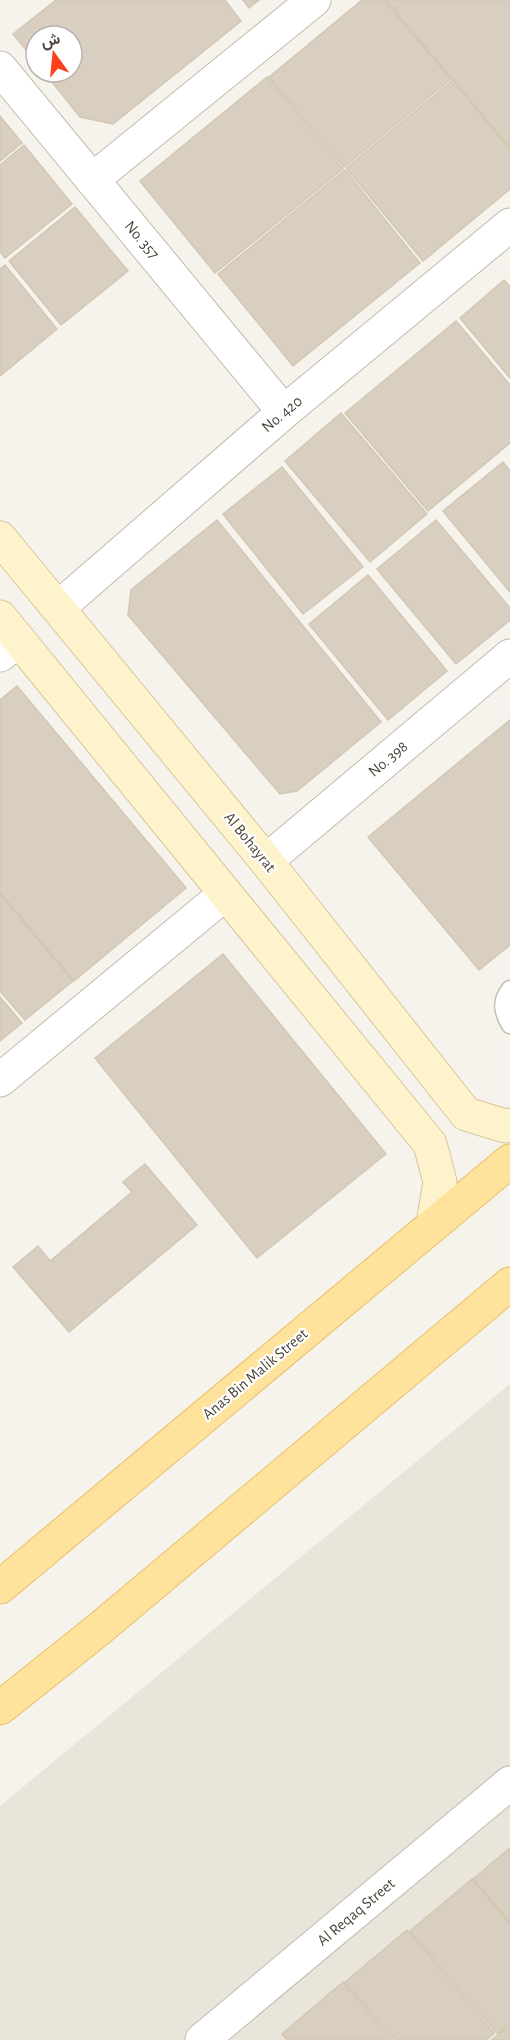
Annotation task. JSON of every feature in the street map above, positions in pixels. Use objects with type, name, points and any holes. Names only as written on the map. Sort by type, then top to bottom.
[{"type":"main road","name":"Anas Bin Malik Street","points":[[0,1587],[510,1161]]},
{"type":"main road","points":[[0,1708],[98,1630],[510,1284]]},
{"type":"street","points":[[92,180],[314,0]]},
{"type":"street","name":"No. 357","points":[[0,68],[284,412]]},
{"type":"street","name":"No. 420","points":[[58,608],[284,412],[510,225]]},
{"type":"street","name":"Al Bohayrat","points":[[0,538],[266,861],[466,1114],[505,1126],[510,1125]]},
{"type":"street","points":[[6,638],[225,894],[430,1144],[440,1182],[433,1224]]},
{"type":"street","name":"No. 398","points":[[266,861],[510,656]]},
{"type":"street","points":[[0,1080],[225,894]]},
{"type":"street","points":[[383,1085],[406,1099],[417,1099],[427,1092],[425,1061]]},
{"type":"street","name":"Al Reqaq Street","points":[[202,2040],[510,1783]]},
{"type":"lane","points":[[510,989],[503,998],[503,1015],[510,1025]]},
{"type":"shaded area","points":[[510,1384],[510,2040],[0,2040],[0,1806]]},
{"type":"building","points":[[56,0],[225,0],[241,21],[113,124],[80,117],[54,84],[84,84],[84,24],[26,24]]},
{"type":"building","points":[[243,0],[259,0],[249,8]]},
{"type":"building","points":[[362,0],[384,0],[451,79],[344,167],[269,77]]},
{"type":"building","points":[[386,0],[510,0],[510,148]]},
{"type":"building","points":[[24,25],[24,47],[13,34]]},
{"type":"building","points":[[267,77],[343,169],[215,273],[140,181]]},
{"type":"building","points":[[453,80],[510,150],[510,189],[423,261],[346,168]]},
{"type":"building","points":[[0,116],[22,143],[0,161]]},
{"type":"building","points":[[24,145],[72,204],[5,258],[0,252],[0,165]]},
{"type":"building","points":[[345,170],[420,263],[293,366],[218,274]]},
{"type":"building","points":[[75,207],[128,271],[61,325],[9,261]]},
{"type":"building","points":[[5,265],[57,329],[0,376],[0,269]]},
{"type":"building","points":[[504,280],[510,287],[510,378],[460,318]]},
{"type":"building","points":[[456,321],[510,385],[510,443],[428,511],[345,413]]},
{"type":"building","points":[[341,413],[427,514],[370,562],[285,461]]},
{"type":"building","points":[[503,462],[510,471],[510,592],[443,511]]},
{"type":"building","points":[[282,467],[363,567],[303,614],[223,514]]},
{"type":"building","points":[[217,520],[381,722],[297,791],[280,794],[128,615],[131,590]]},
{"type":"building","points":[[436,520],[510,608],[510,620],[456,664],[377,569]]},
{"type":"building","points":[[368,575],[447,671],[388,720],[309,624]]},
{"type":"building","points":[[17,686],[186,888],[74,981],[0,892],[0,700]]},
{"type":"building","points":[[510,720],[510,945],[479,970],[368,837]]},
{"type":"building","points":[[0,894],[73,981],[25,1020],[0,991]]},
{"type":"building","points":[[223,954],[386,1154],[257,1258],[95,1058]]},
{"type":"building","points":[[0,997],[22,1023],[0,1041]]},
{"type":"building","points":[[145,1164],[197,1225],[69,1332],[13,1267],[38,1246],[50,1261],[132,1192],[123,1182]]},
{"type":"building","points":[[510,1848],[510,1922],[473,1879]]},
{"type":"building","points":[[472,1879],[510,1924],[510,2023],[498,2034],[410,1931]]},
{"type":"building","points":[[407,1930],[494,2033],[486,2040],[395,2040],[345,1982]]},
{"type":"building","points":[[343,1982],[392,2040],[287,2040],[282,2034]]},
{"type":"building","points":[[510,2026],[510,2040],[492,2040]]}]
